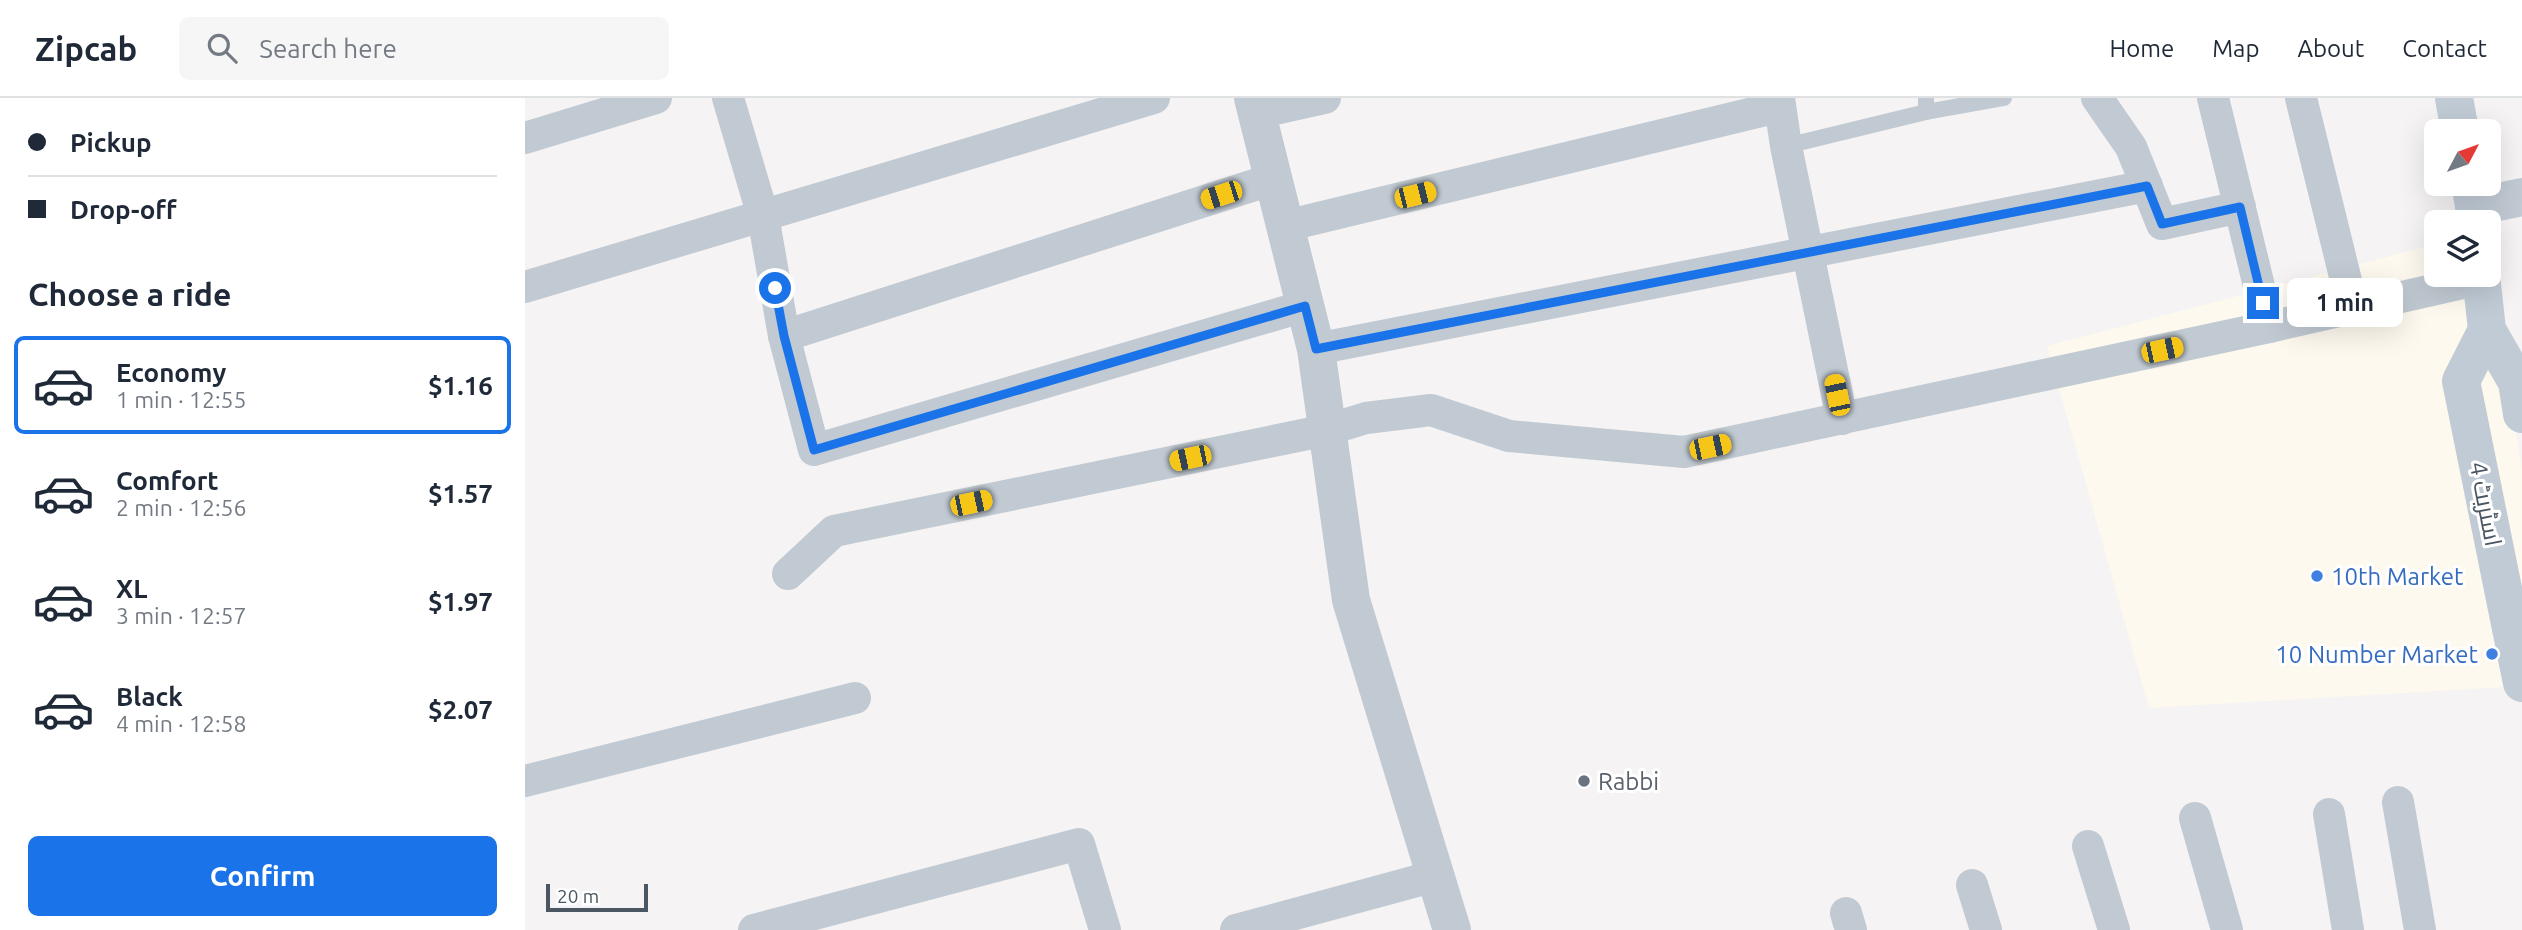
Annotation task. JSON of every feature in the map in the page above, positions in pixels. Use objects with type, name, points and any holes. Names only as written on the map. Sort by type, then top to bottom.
[{"type":"main road","points":[[2454,98],[2458,119]]},
{"type":"main road","points":[[2482,287],[2487,330],[2517,382],[2522,414]]},
{"type":"main road","name":"اسٹریٹ 4","points":[[2487,330],[2461,381],[2522,683]]},
{"type":"street","points":[[525,138],[656,98]]},
{"type":"street","points":[[728,98],[763,216],[784,336],[814,450],[1305,306]]},
{"type":"street","points":[[525,287],[1154,98]]},
{"type":"street","points":[[1325,98],[1255,106],[1316,349],[1351,600],[1452,930]]},
{"type":"street","points":[[2097,98],[2131,147],[2162,224],[2240,207]]},
{"type":"street","points":[[2213,98],[2269,327]]},
{"type":"street","points":[[2301,98],[2353,309]]},
{"type":"street","points":[[1285,226],[1778,102],[1842,419]]},
{"type":"street","points":[[784,336],[1273,179]]},
{"type":"street","points":[[1316,349],[2147,186]]},
{"type":"street","points":[[2473,204],[2522,197]]},
{"type":"street","points":[[788,574],[834,531],[1327,430],[1366,418],[1431,410],[1509,436],[1683,452],[2353,309],[2441,287]]},
{"type":"street","points":[[525,781],[855,698]]},
{"type":"street","points":[[2398,802],[2420,930]]},
{"type":"street","points":[[2329,814],[2348,930]]},
{"type":"street","points":[[2195,818],[2227,930]]},
{"type":"street","points":[[754,930],[1079,844],[1105,930]]},
{"type":"street","points":[[2088,846],[2114,930]]},
{"type":"street","points":[[1236,930],[1436,876]]},
{"type":"street","points":[[1972,884],[1986,930]]},
{"type":"lane","points":[[1786,146],[1926,105],[2004,98]]},
{"type":"shaded area","name":"10th Market","points":[[2424,247],[2424,287],[2489,287],[2522,467],[2522,686],[2149,708],[2047,346]]},
{"type":"place","name":"10th Market","points":[[2317,576]]},
{"type":"place","name":"10 Number Market","points":[[2492,654]]},
{"type":"place","name":"Rabbi","points":[[1584,781]]},
{"type":"route","points":[[775,288],[784,336],[814,450],[1305,306],[1316,349],[2147,186],[2162,224],[2240,207],[2263,303]]}]
